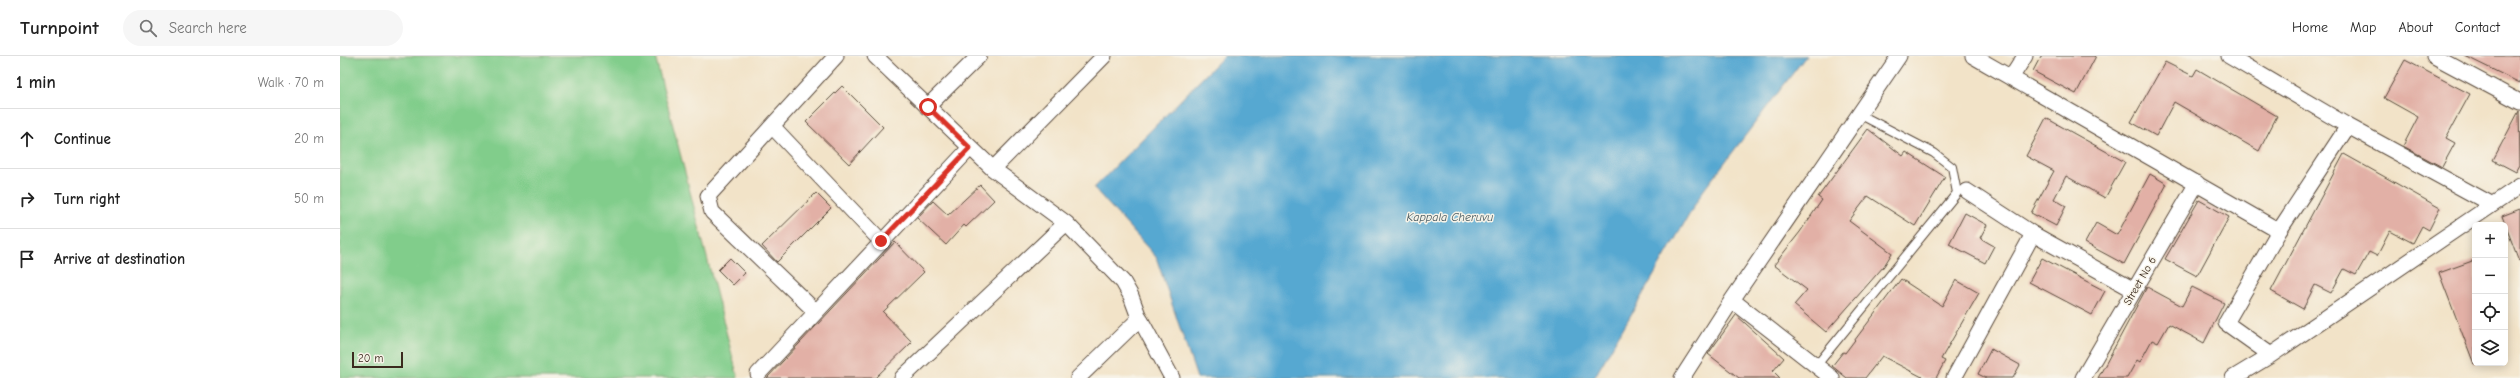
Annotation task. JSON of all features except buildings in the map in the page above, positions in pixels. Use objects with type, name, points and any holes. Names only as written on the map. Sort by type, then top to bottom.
[{"type":"street","points":[[815,311],[712,212],[708,196],[836,56]]},
{"type":"street","points":[[875,56],[993,169],[1066,223],[1123,282],[1132,296],[1140,318],[1172,378]]},
{"type":"street","points":[[928,107],[979,56]]},
{"type":"street","points":[[993,169],[1104,56]]},
{"type":"street","points":[[1682,378],[1732,300],[1899,56]]},
{"type":"street","points":[[1973,56],[2279,231]]},
{"type":"street","points":[[2011,78],[2025,56]]},
{"type":"street","points":[[2229,56],[2348,126],[2491,204]]},
{"type":"street","points":[[2434,56],[2520,102]]},
{"type":"street","points":[[772,126],[881,241]]},
{"type":"street","points":[[2271,355],[2226,323],[2279,231],[2348,126]]},
{"type":"street","points":[[758,374],[815,311],[970,148]]},
{"type":"street","name":"Street No 6","points":[[2082,378],[2197,183]]},
{"type":"street","points":[[2233,378],[2271,355],[2491,204],[2520,186]]},
{"type":"street","points":[[1967,191],[2033,234],[2134,290]]},
{"type":"street","points":[[902,378],[1066,223]]},
{"type":"street","points":[[1954,378],[2033,234]]},
{"type":"street","points":[[1732,300],[1832,378]]},
{"type":"street","points":[[1078,378],[1140,318]]},
{"type":"lane","points":[[1816,366],[1958,193],[1952,167],[1934,153],[1859,114]]},
{"type":"green space","points":[[340,56],[655,56],[738,378],[340,378]]},
{"type":"water","name":"Kappala Cheruvu","points":[[1224,56],[1806,56],[1703,191],[1594,378],[1197,378],[1156,257],[1094,188]]},
{"type":"route","points":[[881,241],[970,148],[928,107]]}]
